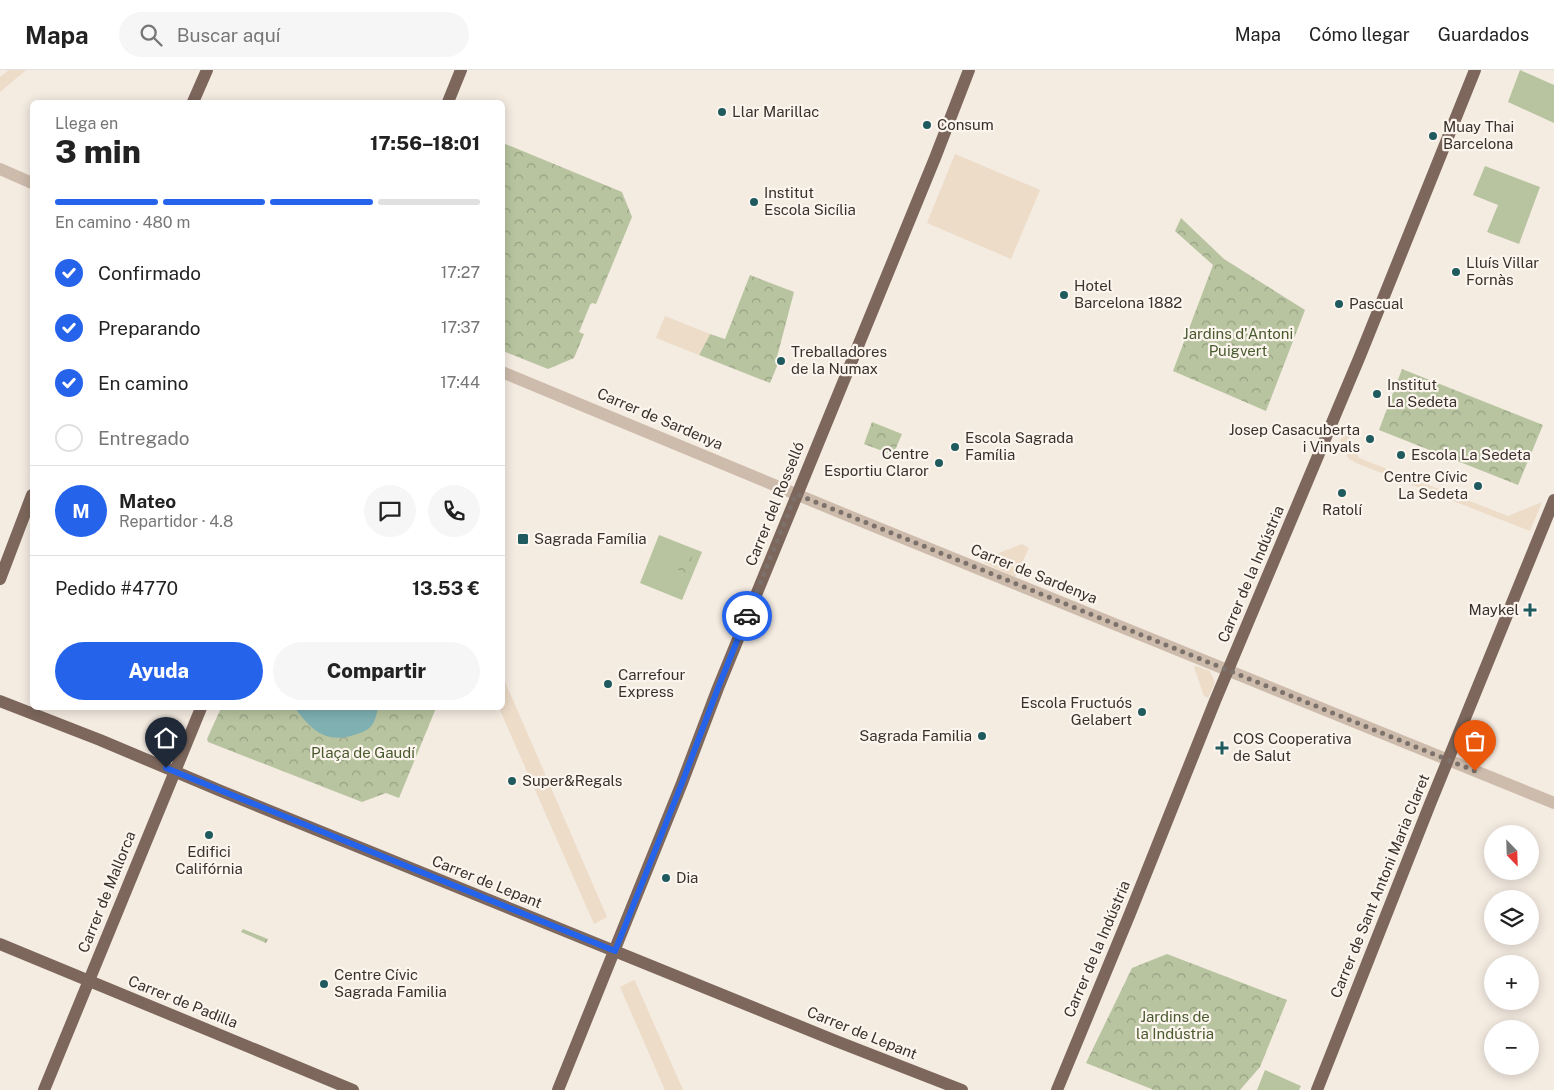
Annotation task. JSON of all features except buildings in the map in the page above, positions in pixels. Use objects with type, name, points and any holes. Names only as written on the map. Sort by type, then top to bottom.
[{"type":"main road","points":[[194,100],[207,70]]},
{"type":"main road","points":[[449,100],[461,70]]},
{"type":"main road","name":"Carrer del Rosselló","points":[[558,1090],[796,494],[970,70]]},
{"type":"main road","name":"Carrer de la Indústria","points":[[1057,1090],[1228,671],[1360,356],[1475,70]]},
{"type":"main road","points":[[0,579],[30,499]]},
{"type":"main road","name":"Carrer de Sant Antoni Maria Claret","points":[[1317,1090],[1554,500]]},
{"type":"main road","name":"Carrer de Lepant","points":[[0,702],[100,740],[836,1042],[962,1090]]},
{"type":"main road","name":"Carrer de Mallorca","points":[[44,1090],[200,710]]},
{"type":"main road","name":"Carrer de Padilla","points":[[0,944],[353,1090]]},
{"type":"street","points":[[0,169],[30,182]]},
{"type":"street","name":"Carrer de Sardenya","points":[[505,373],[1228,671],[1554,802]]},
{"type":"green space","points":[[1520,70],[1554,85],[1554,123],[1508,102]]},
{"type":"green space","points":[[505,144],[622,192],[632,217],[596,304],[592,303],[590,305],[579,332],[584,334],[574,358],[548,369],[505,352]]},
{"type":"green space","points":[[1485,166],[1540,187],[1519,244],[1487,232],[1498,205],[1473,195]]},
{"type":"green space","name":"Jardins d'Antoni Puigvert","points":[[1181,218],[1224,259],[1305,310],[1266,411],[1173,371],[1213,265],[1175,231]]},
{"type":"green space","points":[[750,275],[794,292],[777,357],[780,359],[770,383],[699,355],[710,334],[725,339]]},
{"type":"green space","points":[[1402,369],[1543,425],[1518,485],[1379,430]]},
{"type":"green space","points":[[872,422],[902,434],[893,455],[864,444]]},
{"type":"green space","points":[[659,535],[702,552],[682,600],[640,583]]},
{"type":"green space","points":[[687,547],[695,551],[686,573],[678,570]]},
{"type":"green space","name":"Plaça de Gaudí","points":[[220,710],[435,710],[399,798],[386,793],[362,802],[208,742],[207,739]]},
{"type":"green space","points":[[243,929],[268,939],[266,943],[241,932]]},
{"type":"green space","name":"Jardins de la Indústria","points":[[1167,954],[1287,1000],[1260,1067],[1240,1090],[1154,1090],[1086,1063],[1132,968]]},
{"type":"green space","points":[[1265,1070],[1301,1086],[1299,1090],[1257,1090]]},
{"type":"shaded area","points":[[9,70],[26,70],[0,92],[0,77]]},
{"type":"shaded area","points":[[955,154],[1040,190],[1011,259],[927,223]]},
{"type":"shaded area","points":[[665,316],[710,334],[699,355],[656,338]]},
{"type":"shaded area","points":[[1347,433],[1359,458],[1508,516],[1542,502],[1530,531],[1356,463],[1348,458],[1340,440]]},
{"type":"shaded area","points":[[1022,544],[1029,548],[1015,577],[984,563],[986,558]]},
{"type":"shaded area","points":[[1194,667],[1210,671],[1215,683],[1208,698],[1204,696]]},
{"type":"shaded area","points":[[505,682],[607,917],[594,924],[500,710],[505,710]]},
{"type":"shaded area","points":[[634,980],[683,1090],[665,1090],[620,987]]},
{"type":"water","points":[[297,710],[377,710],[375,719],[368,729],[344,737],[335,738],[327,736],[313,729]]},
{"type":"way so far","points":[[747,616],[796,494],[1475,771]]},
{"type":"place","name":"Llar Marillac","points":[[722,112]]},
{"type":"place","name":"Consum","points":[[927,125]]},
{"type":"place","name":"Muay Thai Barcelona","points":[[1433,136]]},
{"type":"place","name":"Institut Escola Sicília","points":[[754,202]]},
{"type":"place","name":"Lluís Villar Fornàs","points":[[1456,272]]},
{"type":"place","name":"Hotel Barcelona 1882","points":[[1064,295]]},
{"type":"place","name":"Pascual","points":[[1339,304]]},
{"type":"place","name":"Treballadores de la Numax","points":[[781,361]]},
{"type":"place","name":"Institut La Sedeta","points":[[1377,394]]},
{"type":"place","name":"Josep Casacuberta i Vinyals","points":[[1370,439]]},
{"type":"place","name":"Escola Sagrada Família","points":[[955,447]]},
{"type":"place","name":"Escola La Sedeta","points":[[1401,455]]},
{"type":"place","name":"Centre Esportiu Claror","points":[[939,463]]},
{"type":"place","name":"Centre Cívic La Sedeta","points":[[1478,486]]},
{"type":"place","name":"Ratolí","points":[[1342,493]]},
{"type":"place","name":"Sagrada Família","points":[[523,539]]},
{"type":"place","name":"Maykel","points":[[1530,610]]},
{"type":"place","name":"Carrefour Express","points":[[608,684]]},
{"type":"place","name":"Escola Fructuós Gelabert","points":[[1142,712]]},
{"type":"place","name":"Sagrada Familia","points":[[982,736]]},
{"type":"place","name":"COS Cooperativa de Salut","points":[[1222,748]]},
{"type":"place","name":"Super&Regals","points":[[512,781]]},
{"type":"place","name":"Edifici Califórnia","points":[[209,835]]},
{"type":"place","name":"Dia","points":[[666,878]]},
{"type":"place","name":"Centre Cívic Sagrada Familia","points":[[324,984]]},
{"type":"route","points":[[166,768],[615,951],[747,616]]}]
